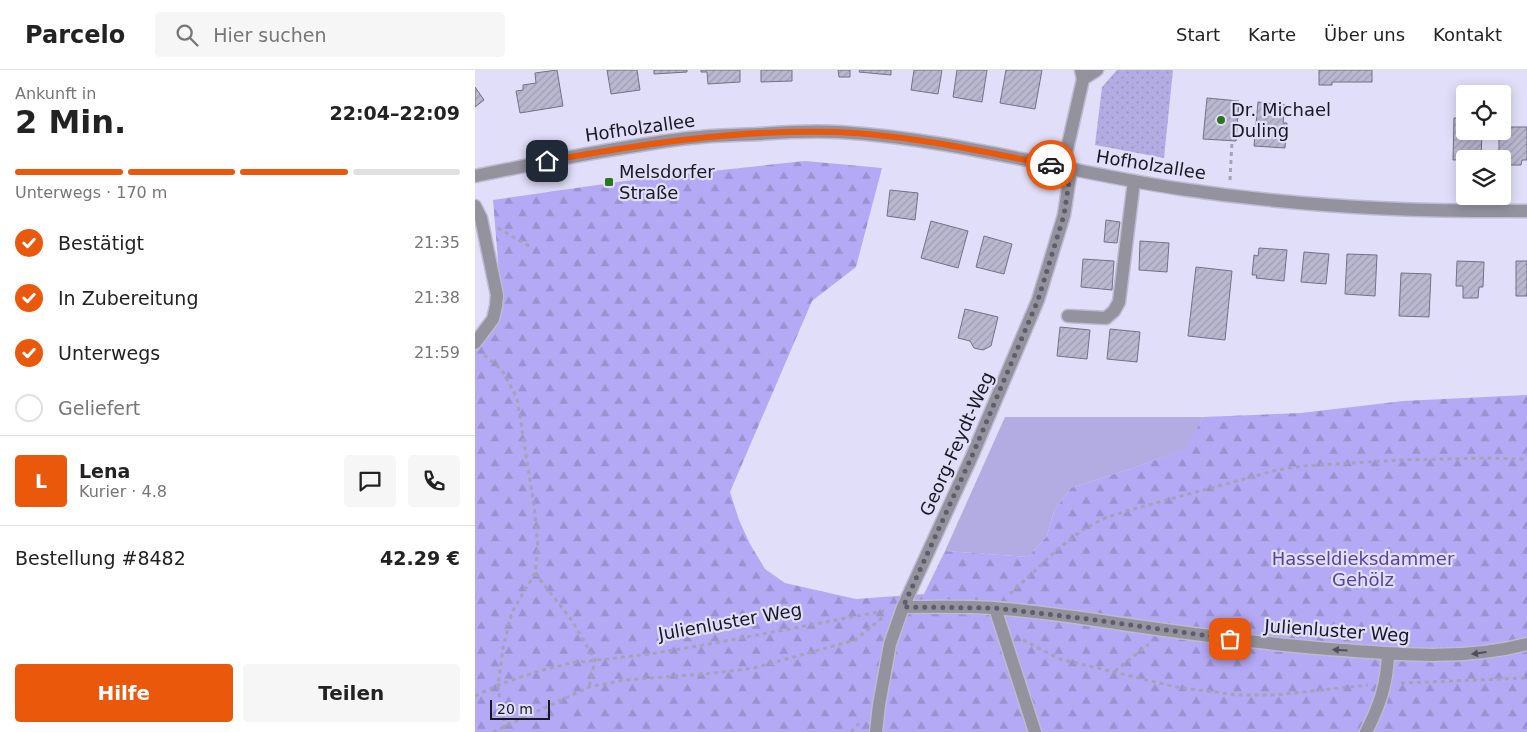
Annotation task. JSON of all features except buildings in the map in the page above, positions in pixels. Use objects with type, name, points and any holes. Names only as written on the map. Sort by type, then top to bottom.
[{"type":"street","points":[[1082,74],[1097,70]]},
{"type":"street","name":"Georg-Feydt-Weg","points":[[876,732],[890,644],[903,607],[972,456],[1038,300],[1064,215],[1067,168],[1082,74]]},
{"type":"street","name":"Hofholzallee","points":[[475,176],[547,161],[699,137],[839,132],[953,146],[1134,181],[1230,195],[1346,206],[1527,211]]},
{"type":"street","points":[[1068,316],[1106,318],[1114,311],[1119,302],[1134,181]]},
{"type":"street","points":[[478,212],[496,300],[493,319],[478,348]]},
{"type":"street","name":"Julienluster Weg","points":[[903,607],[995,608],[1246,642],[1388,654],[1471,654],[1527,644]]},
{"type":"street","points":[[995,608],[1035,732]]},
{"type":"street","points":[[1366,732],[1386,684],[1388,654]]},
{"type":"path","points":[[1230,195],[1232,141]]},
{"type":"path","points":[[478,212],[529,246]]},
{"type":"path","points":[[478,348],[502,370],[517,398],[534,505],[538,549],[535,573],[512,612],[503,648],[499,685],[505,726],[504,732]]},
{"type":"path","points":[[995,608],[1059,548],[1084,529],[1105,518],[1130,510],[1277,470],[1303,466],[1401,460],[1527,459]]},
{"type":"path","points":[[493,732],[589,687],[595,660],[573,622],[535,573]]},
{"type":"path","name":"Julienluster Weg","points":[[475,696],[499,685],[539,671],[595,660],[704,645],[889,610],[855,640],[798,657],[754,668],[625,680],[589,687]]},
{"type":"path","points":[[1002,630],[1060,659],[1176,687],[1237,695],[1275,695],[1441,680],[1527,678]]},
{"type":"path","points":[[1114,672],[1165,630]]},
{"type":"shaded area","points":[[1117,70],[1173,70],[1164,158],[1095,145],[1102,87]]},
{"type":"shaded area","points":[[1005,417],[1203,417],[1187,449],[1071,488],[1054,511],[1047,536],[1028,557],[945,551]]},
{"type":"green space","name":"Hasseldieksdammer Gehölz","points":[[805,161],[882,168],[856,267],[812,301],[730,492],[739,520],[750,544],[765,569],[785,583],[856,599],[924,594],[945,551],[1028,557],[1047,536],[1054,511],[1071,488],[1186,449],[1203,417],[1301,413],[1403,401],[1527,395],[1527,732],[475,732],[475,348],[501,297],[493,200],[646,178]]},
{"type":"way so far","points":[[1051,165],[1071,169],[1064,215],[1038,300],[972,456],[903,607],[995,608],[1230,639]]},
{"type":"place","name":"Dr. Michael Duling","points":[[1221,120]]},
{"type":"place","name":"Melsdorfer Straße","points":[[609,182]]},
{"type":"route","points":[[547,161],[638,145],[699,137],[839,132],[953,146],[1051,165]]}]
